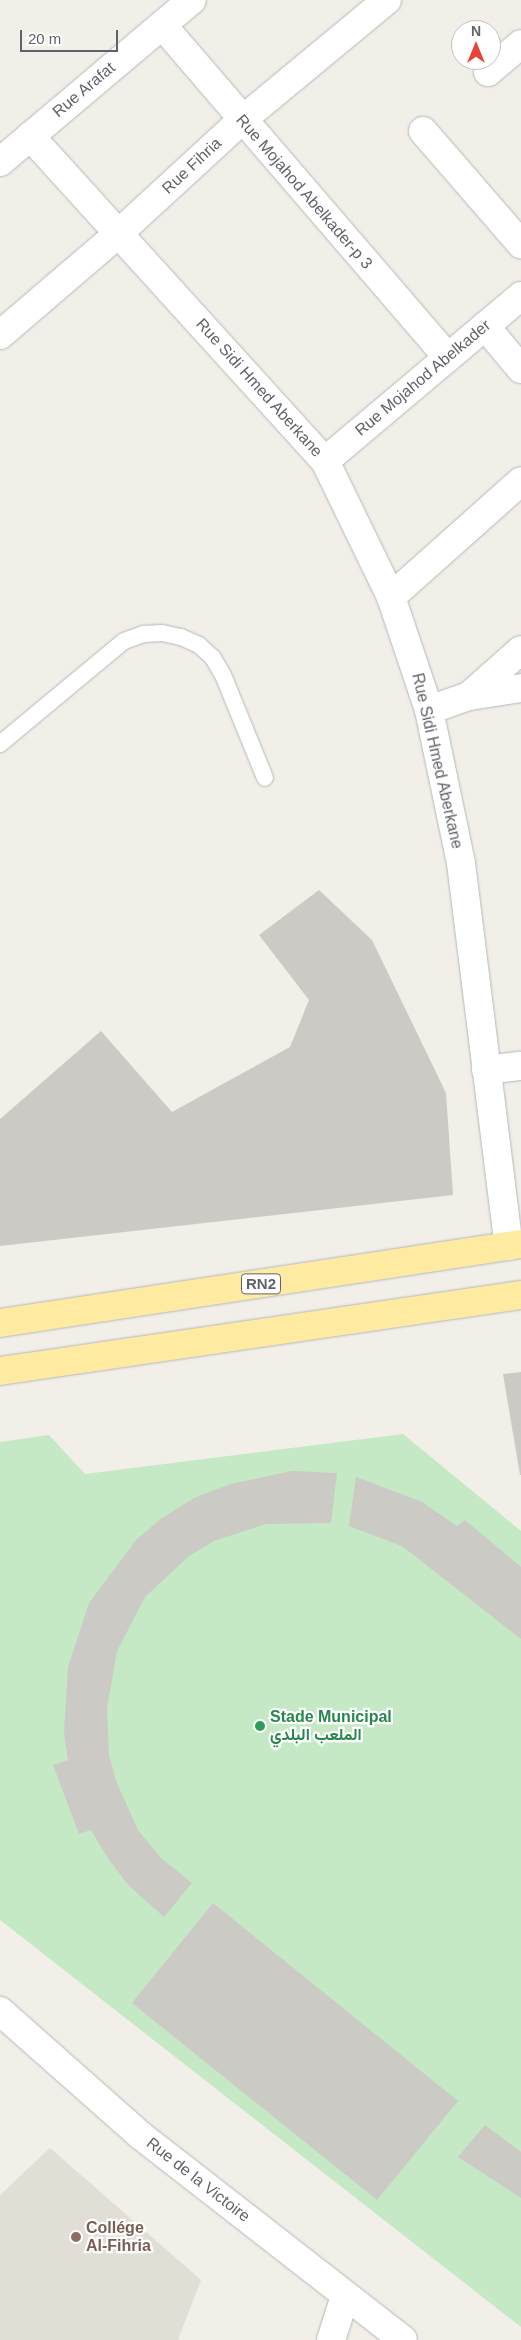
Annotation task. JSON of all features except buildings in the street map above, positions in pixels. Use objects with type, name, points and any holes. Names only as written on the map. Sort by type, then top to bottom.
[{"type":"highway","name":"RN2","points":[[0,1323],[515,1245]]},
{"type":"highway","points":[[0,1371],[521,1295]]},
{"type":"street","name":"Rue Arafat","points":[[0,162],[192,0]]},
{"type":"street","name":"Rue Fihria","points":[[0,336],[120,233],[242,120],[387,0]]},
{"type":"street","name":"Rue Mojahod Abelkader-p 3","points":[[162,25],[448,357]]},
{"type":"street","points":[[488,72],[521,44]]},
{"type":"street","points":[[423,131],[521,244]]},
{"type":"street","name":"Rue Sidi Hmed Aberkane","points":[[30,136],[325,461],[391,597],[429,710],[462,863],[486,1070],[515,1245]]},
{"type":"street","name":"Rue Mojahod Abelkader","points":[[325,461],[521,296]]},
{"type":"street","points":[[485,326],[521,369]]},
{"type":"street","points":[[391,597],[521,481]]},
{"type":"street","points":[[469,696],[521,650]]},
{"type":"street","points":[[429,710],[469,696],[521,688]]},
{"type":"street","points":[[486,1070],[521,1066]]},
{"type":"street","name":"Rue de la Victoire","points":[[0,2011],[140,2135],[403,2340]]},
{"type":"street","points":[[331,2340],[345,2296]]},
{"type":"lane","points":[[0,744],[124,642],[143,634],[162,633],[199,645],[213,658],[223,675],[265,778]]},
{"type":"shaded area","name":"Collége Al-Fihria","points":[[50,2148],[201,2280],[178,2340],[0,2340],[0,2195]]},
{"type":"green space","name":"Stade Municipal الملعب البلدي","points":[[403,1434],[521,1531],[521,2327],[0,1920],[0,1442],[49,1435],[85,1474]]},
{"type":"place","name":"Stade Municipal الملعب البلدي","points":[[260,1726]]},
{"type":"place","name":"Collége Al-Fihria","points":[[76,2237]]}]
